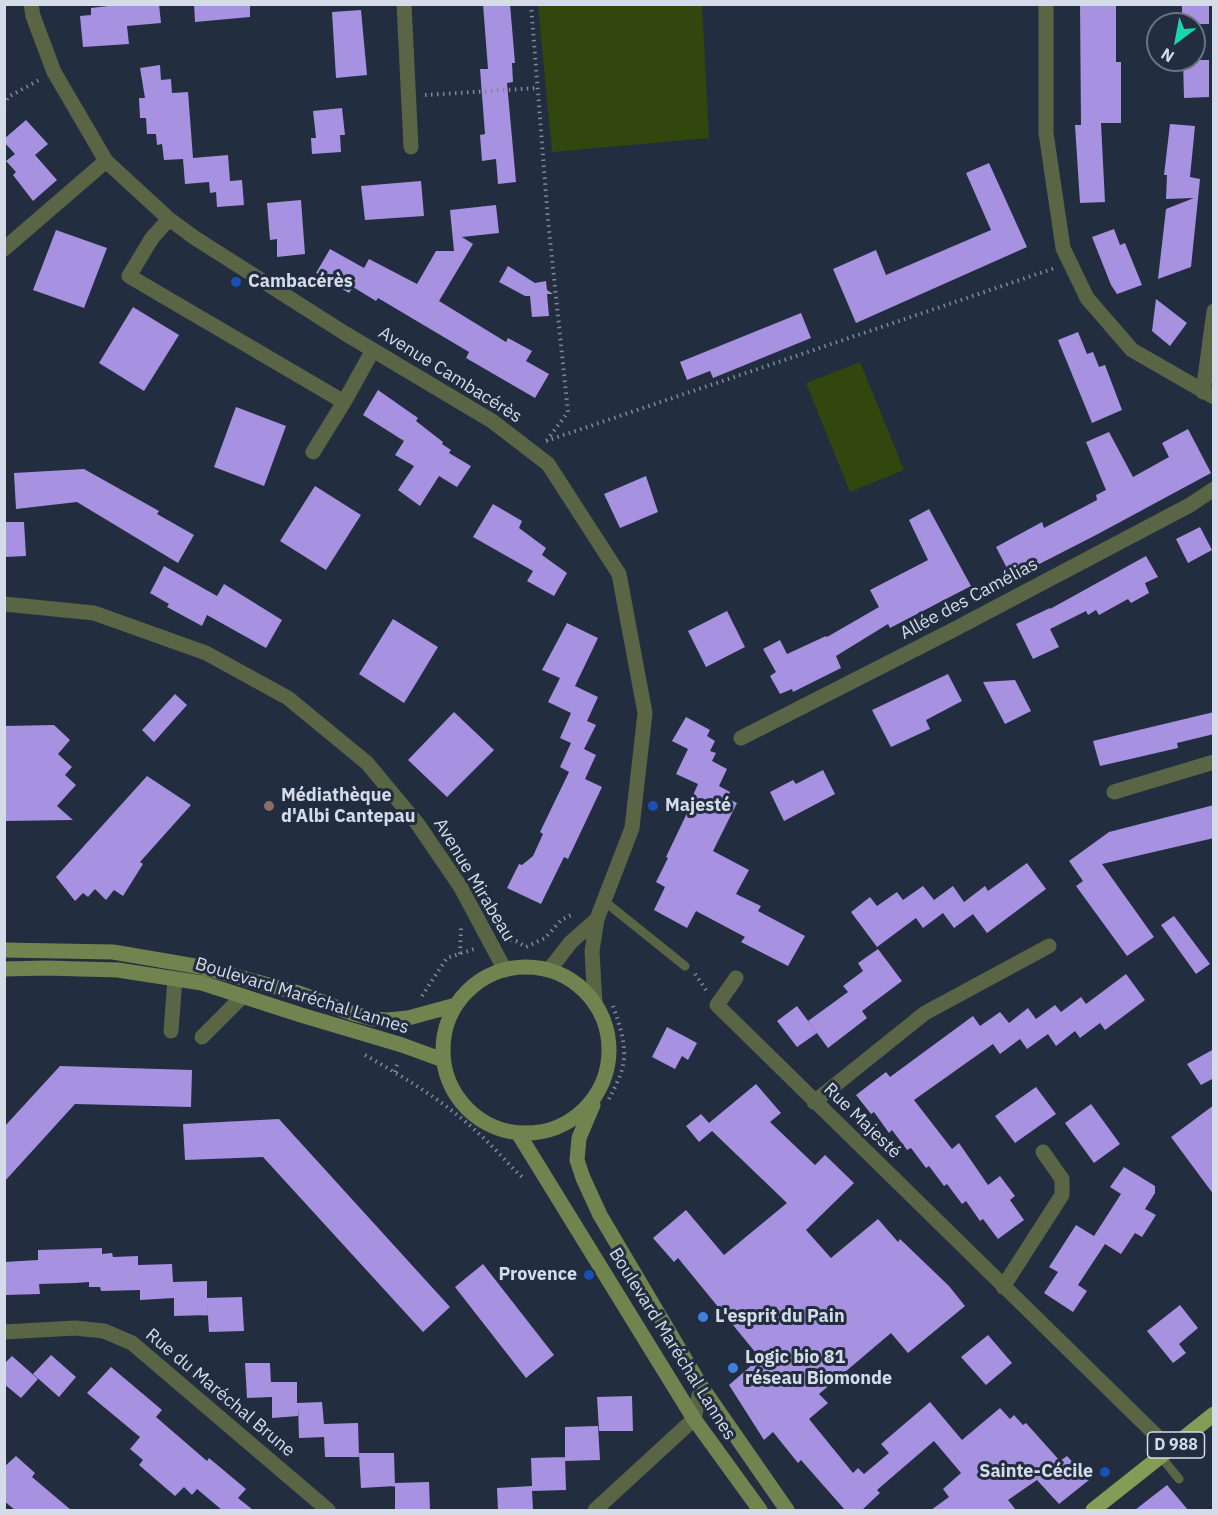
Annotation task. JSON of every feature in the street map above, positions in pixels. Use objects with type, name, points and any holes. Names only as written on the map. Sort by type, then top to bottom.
[{"type":"main road","name":"Boulevard Maréchal Lannes","points":[[4,950],[113,952],[201,967],[299,993],[354,1014],[374,1019],[408,1018],[456,1005]]},
{"type":"main road","name":"Boulevard Maréchal Lannes","points":[[599,1091],[585,1110],[565,1124],[543,1132],[518,1134],[491,1126],[468,1110],[452,1088],[443,1060],[443,1041],[447,1023],[456,1005],[469,990],[486,977],[520,967],[549,970],[567,978],[582,989],[595,1004],[605,1024],[609,1047],[607,1070],[599,1091],[579,1138],[578,1160],[582,1178],[600,1215],[701,1386],[787,1510]]},
{"type":"main road","name":"Boulevard Maréchal Lannes","points":[[4,969],[118,970],[202,983],[393,1042],[443,1060]]},
{"type":"main road","name":"Boulevard Maréchal Lannes","points":[[518,1134],[694,1419],[760,1510]]},
{"type":"main road","name":"D 988","points":[[1093,1510],[1214,1414]]},
{"type":"street","name":"Avenue Cambacérès","points":[[31,4],[33,16],[54,72],[106,161],[169,219],[205,245],[492,421],[548,464],[619,574],[645,712],[632,828],[597,920],[592,951],[595,1004]]},
{"type":"street","points":[[405,4],[411,147]]},
{"type":"street","points":[[1046,4],[1046,133],[1063,248],[1087,298],[1132,350],[1208,394],[1214,311]]},
{"type":"street","points":[[4,249],[106,161]]},
{"type":"street","points":[[169,219],[152,238],[129,276],[344,402]]},
{"type":"street","points":[[313,452],[373,350]]},
{"type":"street","name":"Allée des Camélias","points":[[741,738],[1190,505],[1214,489]]},
{"type":"street","name":"Avenue Mirabeau","points":[[4,604],[94,613],[206,653],[288,698],[367,763],[417,823],[460,886],[505,970]]},
{"type":"street","points":[[1114,792],[1214,762]]},
{"type":"street","name":"Avenue Cambacérès","points":[[549,970],[571,942],[597,920]]},
{"type":"street","points":[[814,1102],[925,1013],[1049,946]]},
{"type":"street","points":[[717,1005],[736,978]]},
{"type":"street","points":[[171,1031],[175,979]]},
{"type":"street","points":[[202,1037],[243,996]]},
{"type":"street","name":"Rue Majesté","points":[[717,1005],[1003,1287],[1166,1453]]},
{"type":"street","points":[[1003,1287],[1062,1195],[1062,1179],[1043,1152]]},
{"type":"street","name":"Rue du Maréchal Brune","points":[[4,1332],[75,1328],[104,1331],[132,1343],[328,1510]]},
{"type":"street","points":[[595,1510],[694,1419],[701,1386]]},
{"type":"lane","points":[[604,901],[685,966]]},
{"type":"lane","points":[[1166,1453],[1179,1479]]},
{"type":"path","points":[[531,4],[548,220],[568,412],[536,455]]},
{"type":"path","points":[[4,105],[8,97],[54,72]]},
{"type":"path","points":[[409,96],[538,88]]},
{"type":"path","points":[[546,441],[1070,263]]},
{"type":"path","points":[[685,966],[696,975],[717,1005]]},
{"type":"path","points":[[364,1054],[428,1093],[451,1110],[478,1132],[525,1181]]},
{"type":"green space","points":[[538,5],[702,5],[709,138],[552,152]]},
{"type":"green space","points":[[860,362],[904,470],[850,492],[806,383]]},
{"type":"building","points":[[125,4],[159,4],[161,23],[127,26],[129,44],[83,47],[80,16],[91,15],[91,8]]},
{"type":"building","points":[[194,4],[250,4],[250,17],[195,22]]},
{"type":"building","points":[[483,4],[510,4],[515,63],[512,63],[513,82],[507,83],[516,182],[498,184],[496,159],[482,161],[480,135],[485,134],[480,69],[488,69]]},
{"type":"building","points":[[1080,4],[1116,4],[1116,62],[1121,62],[1121,123],[1101,123],[1105,202],[1080,203],[1075,125],[1081,125]]},
{"type":"building","points":[[1182,4],[1209,4],[1209,24],[1206,24],[1206,12],[1182,12]]},
{"type":"building","points":[[361,10],[367,75],[336,78],[332,12]]},
{"type":"building","points":[[1206,60],[1209,60],[1209,97],[1184,98],[1183,72],[1206,72]]},
{"type":"building","points":[[160,65],[161,80],[171,79],[172,93],[188,92],[193,158],[228,155],[230,181],[242,180],[244,205],[217,207],[216,192],[210,193],[209,182],[185,184],[183,159],[164,160],[162,144],[157,145],[156,134],[147,134],[146,118],[140,118],[139,98],[145,98],[140,68]]},
{"type":"building","points":[[342,108],[345,135],[340,135],[341,152],[312,154],[311,138],[316,138],[313,111]]},
{"type":"building","points":[[26,120],[48,144],[35,155],[57,180],[33,201],[13,175],[16,172],[6,161],[15,154],[4,142],[4,139]]},
{"type":"building","points":[[1170,124],[1195,126],[1190,177],[1200,179],[1191,267],[1158,279],[1166,209],[1194,198],[1166,199],[1167,175],[1164,175]]},
{"type":"building","points":[[989,163],[1027,247],[856,323],[833,269],[876,250],[886,275],[991,230],[966,173]]},
{"type":"building","points":[[421,181],[424,216],[365,220],[361,186]]},
{"type":"building","points":[[301,200],[305,254],[277,257],[277,239],[270,240],[267,203]]},
{"type":"building","points":[[496,205],[499,233],[462,237],[473,244],[439,301],[506,342],[508,338],[532,351],[526,361],[549,374],[535,398],[466,358],[469,352],[378,298],[376,301],[353,287],[349,293],[316,273],[330,249],[364,268],[369,259],[417,284],[436,251],[454,251],[450,210]]},
{"type":"building","points":[[1114,229],[1120,245],[1125,243],[1142,285],[1117,294],[1111,285],[1092,237]]},
{"type":"building","points":[[56,230],[107,248],[84,308],[33,290]]},
{"type":"building","points":[[508,266],[535,283],[546,281],[547,290],[553,294],[547,294],[549,316],[532,317],[530,296],[525,296],[499,282]]},
{"type":"building","points":[[1156,299],[1187,323],[1170,346],[1152,331]]},
{"type":"building","points":[[133,307],[179,335],[144,391],[99,363]]},
{"type":"building","points":[[801,313],[811,338],[713,378],[710,371],[687,380],[680,362]]},
{"type":"building","points":[[1078,332],[1087,354],[1093,352],[1099,367],[1105,365],[1122,410],[1092,423],[1058,340]]},
{"type":"building","points":[[378,390],[418,418],[416,421],[451,450],[449,453],[471,466],[457,487],[439,476],[420,506],[398,490],[414,466],[395,455],[404,441],[363,415]]},
{"type":"building","points":[[236,407],[286,426],[264,486],[214,467]]},
{"type":"building","points":[[1188,429],[1211,473],[1012,578],[996,547],[1042,522],[1044,528],[1097,500],[1096,495],[1106,490],[1086,442],[1109,432],[1133,477],[1169,457],[1162,443]]},
{"type":"building","points":[[84,469],[159,511],[157,514],[194,535],[178,563],[77,502],[16,509],[14,473]]},
{"type":"building","points":[[646,476],[658,512],[620,528],[604,494]]},
{"type":"building","points":[[315,486],[361,515],[326,570],[280,541]]},
{"type":"building","points":[[493,504],[522,521],[519,528],[546,548],[542,555],[567,573],[554,596],[527,581],[533,571],[473,537]]},
{"type":"building","points":[[929,509],[971,586],[890,628],[888,624],[836,656],[841,668],[793,692],[792,689],[780,694],[770,676],[776,672],[763,649],[780,640],[787,654],[827,637],[879,607],[870,590],[928,560],[909,520]]},
{"type":"building","points":[[4,522],[24,522],[26,556],[4,557]]},
{"type":"building","points":[[1200,527],[1212,550],[1188,563],[1176,539]]},
{"type":"building","points":[[1146,556],[1158,577],[1145,583],[1149,593],[1131,603],[1128,599],[1099,615],[1096,610],[1088,615],[1086,611],[1050,629],[1059,647],[1033,659],[1016,624],[1050,609]]},
{"type":"building","points":[[164,566],[217,596],[224,584],[282,620],[266,648],[207,615],[202,626],[167,607],[169,604],[150,593]]},
{"type":"building","points":[[727,611],[745,647],[706,667],[688,631]]},
{"type":"building","points":[[393,619],[438,647],[404,703],[359,674]]},
{"type":"building","points":[[567,623],[598,638],[575,686],[598,697],[587,721],[596,725],[584,749],[596,755],[585,779],[602,787],[568,859],[564,857],[541,904],[507,888],[519,864],[522,865],[533,856],[543,834],[540,832],[569,772],[560,767],[571,743],[560,738],[571,713],[548,702],[560,678],[542,670]]},
{"type":"building","points":[[948,674],[962,701],[926,720],[930,729],[891,747],[872,710]]},
{"type":"building","points":[[1015,680],[1031,711],[1005,724],[983,682]]},
{"type":"building","points":[[175,694],[187,705],[154,742],[142,730]]},
{"type":"building","points":[[454,712],[494,750],[447,797],[408,760]]},
{"type":"building","points":[[1214,712],[1214,734],[1177,743],[1178,748],[1100,766],[1093,741]]},
{"type":"building","points":[[686,717],[710,730],[707,736],[715,741],[710,751],[716,753],[712,761],[727,769],[719,786],[730,792],[727,798],[737,803],[713,851],[749,870],[736,894],[761,906],[758,911],[805,936],[788,966],[741,942],[745,937],[696,911],[687,928],[654,910],[665,887],[656,882],[698,784],[676,774],[688,749],[672,741]]},
{"type":"building","points":[[54,725],[70,740],[58,754],[72,767],[65,775],[76,785],[57,806],[73,820],[4,821],[4,726]]},
{"type":"building","points":[[823,770],[835,794],[784,821],[770,792],[793,780],[796,784]]},
{"type":"building","points":[[147,776],[191,805],[140,862],[143,864],[123,896],[114,890],[106,900],[95,889],[88,897],[83,893],[75,901],[56,877]]},
{"type":"building","points":[[1214,805],[1214,838],[1102,864],[1154,937],[1127,956],[1076,886],[1083,881],[1069,861],[1109,832]]},
{"type":"building","points":[[1027,863],[1046,889],[987,933],[973,914],[954,928],[943,913],[923,928],[916,918],[877,947],[851,912],[870,897],[877,906],[897,892],[903,900],[923,886],[934,900],[953,886],[964,902],[985,886],[988,891]]},
{"type":"building","points":[[1174,916],[1210,964],[1196,974],[1161,925]]},
{"type":"building","points":[[878,949],[902,981],[862,1011],[867,1018],[828,1048],[808,1021],[848,992],[843,986],[863,971],[858,963]]},
{"type":"building","points":[[1126,974],[1145,1000],[1105,1030],[1100,1023],[1080,1038],[1075,1031],[1056,1046],[1048,1034],[1027,1049],[1020,1039],[1000,1054],[993,1044],[914,1100],[952,1149],[959,1143],[988,1185],[1000,1176],[1015,1196],[1010,1200],[1024,1220],[998,1239],[983,1219],[980,1221],[966,1201],[962,1204],[947,1184],[944,1186],[929,1166],[926,1168],[911,1148],[907,1150],[892,1130],[889,1133],[874,1112],[871,1114],[856,1095],[886,1072],[890,1077],[973,1016],[980,1026],[1000,1012],[1009,1023],[1028,1008],[1036,1019],[1055,1005],[1061,1012],[1081,997],[1086,1004]]},
{"type":"building","points":[[797,1006],[817,1033],[797,1047],[777,1021]]},
{"type":"building","points":[[667,1027],[697,1043],[688,1060],[682,1056],[675,1069],[652,1057]]},
{"type":"building","points":[[1214,1049],[1214,1078],[1201,1085],[1187,1064]]},
{"type":"building","points":[[60,1066],[192,1070],[191,1107],[75,1104],[4,1182],[4,1127]]},
{"type":"building","points":[[756,1084],[781,1113],[770,1122],[815,1165],[825,1155],[854,1183],[806,1230],[831,1258],[878,1219],[898,1242],[900,1239],[949,1286],[965,1306],[908,1353],[891,1333],[819,1394],[828,1403],[809,1419],[853,1473],[858,1468],[864,1474],[889,1453],[881,1444],[930,1402],[962,1440],[1000,1408],[1010,1419],[1014,1415],[1023,1425],[1026,1423],[1060,1461],[1067,1456],[1089,1480],[1059,1504],[1037,1480],[1008,1500],[1016,1510],[931,1510],[949,1497],[943,1489],[961,1473],[934,1441],[877,1490],[880,1493],[862,1510],[845,1510],[801,1460],[798,1463],[773,1432],[764,1440],[729,1385],[760,1358],[678,1258],[674,1262],[653,1238],[686,1210],[724,1255],[787,1203],[712,1131],[699,1142],[686,1126],[701,1114],[709,1123]]},
{"type":"building","points":[[1036,1087],[1056,1114],[1015,1143],[995,1116]]},
{"type":"building","points":[[1091,1104],[1120,1144],[1094,1163],[1065,1123]]},
{"type":"building","points":[[1214,1105],[1214,1195],[1171,1137]]},
{"type":"building","points":[[279,1119],[450,1307],[423,1332],[263,1157],[185,1160],[183,1124]]},
{"type":"building","points":[[1124,1167],[1155,1186],[1155,1193],[1145,1209],[1156,1215],[1142,1237],[1135,1233],[1121,1254],[1105,1244],[1078,1285],[1087,1291],[1073,1312],[1044,1293],[1058,1272],[1049,1267],[1076,1225],[1094,1236],[1121,1194],[1110,1187]]},
{"type":"building","points":[[102,1248],[102,1254],[112,1253],[113,1257],[138,1256],[138,1265],[172,1264],[173,1282],[207,1281],[207,1298],[242,1297],[244,1331],[209,1332],[208,1315],[174,1316],[174,1298],[140,1300],[140,1290],[101,1291],[100,1287],[89,1287],[89,1282],[39,1284],[40,1294],[6,1295],[4,1262],[38,1260],[38,1250]]},
{"type":"building","points":[[483,1264],[554,1355],[526,1378],[455,1287]]},
{"type":"building","points":[[1180,1305],[1198,1328],[1179,1344],[1186,1353],[1173,1363],[1147,1331]]},
{"type":"building","points":[[988,1335],[1012,1363],[986,1385],[961,1357]]},
{"type":"building","points":[[51,1355],[76,1377],[59,1397],[33,1374]]},
{"type":"building","points":[[12,1356],[38,1379],[21,1398],[4,1384],[4,1364]]},
{"type":"building","points":[[245,1363],[270,1363],[271,1385],[271,1382],[297,1382],[297,1403],[322,1402],[324,1424],[358,1423],[359,1457],[325,1457],[324,1437],[299,1438],[298,1406],[298,1416],[272,1418],[272,1397],[247,1398]]},
{"type":"building","points":[[111,1367],[162,1410],[156,1417],[207,1461],[209,1458],[246,1489],[238,1498],[253,1510],[222,1510],[197,1489],[192,1495],[184,1487],[175,1496],[139,1465],[143,1460],[130,1449],[140,1437],[87,1393]]},
{"type":"building","points":[[632,1396],[633,1431],[599,1431],[597,1397]]},
{"type":"building","points":[[598,1426],[600,1460],[565,1461],[565,1427]]},
{"type":"building","points":[[359,1453],[394,1453],[395,1486],[361,1488]]},
{"type":"building","points":[[16,1456],[35,1473],[32,1477],[71,1510],[15,1510],[4,1501],[4,1467]]},
{"type":"building","points":[[565,1457],[566,1490],[532,1491],[533,1510],[498,1510],[497,1488],[532,1486],[531,1458]]},
{"type":"building","points":[[429,1482],[430,1510],[395,1510],[395,1483]]},
{"type":"building","points":[[1167,1485],[1188,1510],[1135,1510]]},
{"type":"place","name":"Cambacérès","points":[[236,282]]},
{"type":"place","name":"Médiathèque d'Albi Cantepau","points":[[269,806]]},
{"type":"place","name":"Majesté","points":[[653,806]]},
{"type":"place","name":"Provence","points":[[589,1275]]},
{"type":"place","name":"L'esprit du Pain","points":[[703,1317]]},
{"type":"place","name":"Logic bio 81 réseau Biomonde","points":[[733,1368]]},
{"type":"place","name":"Sainte-Cécile","points":[[1105,1472]]}]
